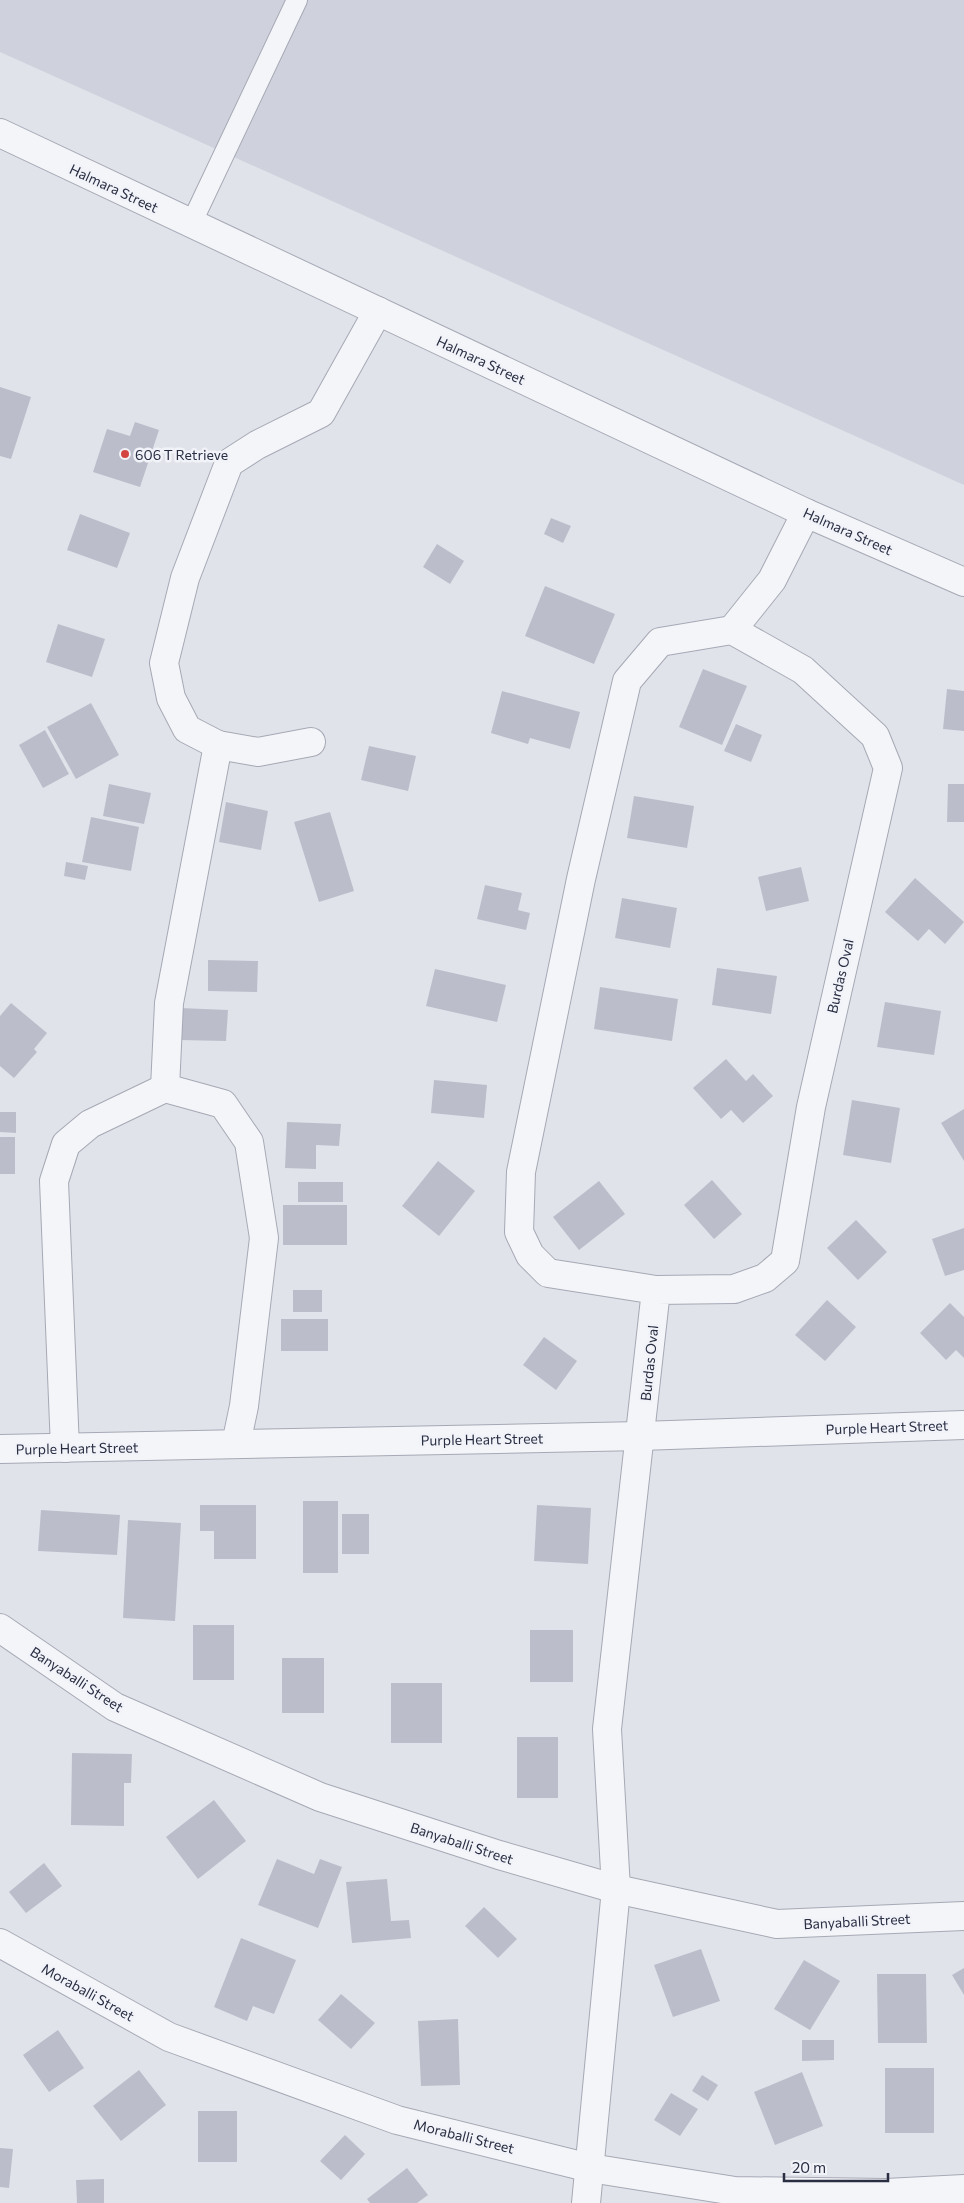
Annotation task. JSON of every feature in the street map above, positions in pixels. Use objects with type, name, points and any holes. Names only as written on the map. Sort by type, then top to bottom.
[{"type":"street","name":"Halmara Street","points":[[0,134],[806,513],[964,582]]},
{"type":"street","points":[[311,742],[258,752],[218,745],[187,729],[171,698],[164,663],[185,578],[229,463],[257,445],[321,413],[378,311]]},
{"type":"street","points":[[732,630],[772,580],[806,513]]},
{"type":"street","name":"Burdas Oval","points":[[732,630],[803,670],[875,736],[888,768],[811,1107],[785,1261],[765,1278],[734,1289],[656,1290],[548,1273],[530,1255],[519,1232],[521,1172],[581,879],[627,681],[660,642],[732,630]]},
{"type":"street","points":[[165,1088],[169,1004],[218,745]]},
{"type":"street","points":[[65,1448],[54,1181],[66,1144],[90,1124],[165,1088],[224,1104],[249,1142],[264,1238],[244,1406],[236,1444]]},
{"type":"street","name":"Burdas Oval","points":[[586,2203],[616,1889],[607,1729],[656,1290]]},
{"type":"street","name":"Purple Heart Street","points":[[0,1450],[641,1436],[964,1425]]},
{"type":"street","name":"Banyaballi Street","points":[[0,1628],[115,1706],[320,1797],[499,1855],[616,1889],[777,1924],[964,1916]]},
{"type":"street","name":"Moraballi Street","points":[[0,1943],[169,2037],[397,2120],[590,2168],[735,2191],[886,2193],[964,2189]]},
{"type":"lane","points":[[191,224],[297,0]]},
{"type":"shaded area","points":[[0,0],[964,0],[964,485],[0,52]]},
{"type":"building","points":[[0,387],[31,397],[11,459],[0,456]]},
{"type":"building","name":"606 T Retrieve","points":[[135,422],[159,430],[140,487],[93,472],[107,429],[130,436]]},
{"type":"building","points":[[80,514],[130,533],[117,568],[67,550]]},
{"type":"building","points":[[551,518],[571,526],[563,543],[544,534]]},
{"type":"building","points":[[437,544],[464,561],[450,584],[423,567]]},
{"type":"building","points":[[545,586],[615,614],[594,664],[525,636]]},
{"type":"building","points":[[58,624],[105,639],[92,677],[46,662]]},
{"type":"building","points":[[703,669],[747,686],[722,745],[679,727]]},
{"type":"building","points":[[947,689],[964,691],[964,731],[943,729]]},
{"type":"building","points":[[502,691],[580,712],[570,749],[530,738],[528,744],[491,733]]},
{"type":"building","points":[[91,703],[119,755],[76,779],[47,727]]},
{"type":"building","points":[[736,724],[762,735],[751,762],[724,751]]},
{"type":"building","points":[[45,730],[69,774],[43,788],[19,745]]},
{"type":"building","points":[[369,746],[416,756],[408,791],[361,780]]},
{"type":"building","points":[[109,784],[151,793],[144,824],[103,816]]},
{"type":"building","points":[[948,784],[964,784],[964,822],[947,822]]},
{"type":"building","points":[[634,796],[694,806],[687,848],[627,838]]},
{"type":"building","points":[[226,802],[268,811],[261,850],[219,842]]},
{"type":"building","points":[[330,812],[354,891],[319,902],[294,822]]},
{"type":"building","points":[[91,817],[139,827],[131,871],[82,862]]},
{"type":"building","points":[[66,862],[88,866],[85,880],[64,876]]},
{"type":"building","points":[[801,867],[809,901],[766,911],[758,877]]},
{"type":"building","points":[[915,878],[964,922],[945,944],[929,929],[918,941],[885,912]]},
{"type":"building","points":[[485,885],[522,893],[518,910],[530,913],[526,930],[477,919]]},
{"type":"building","points":[[622,898],[677,908],[670,948],[615,938]]},
{"type":"building","points":[[208,960],[258,961],[257,992],[208,991]]},
{"type":"building","points":[[717,968],[777,976],[771,1014],[712,1005]]},
{"type":"building","points":[[435,969],[506,985],[497,1022],[426,1006]]},
{"type":"building","points":[[600,987],[678,999],[672,1041],[594,1029]]},
{"type":"building","points":[[885,1002],[941,1011],[934,1055],[877,1047]]},
{"type":"building","points":[[11,1003],[47,1033],[34,1049],[37,1052],[14,1078],[0,1066],[0,1016]]},
{"type":"building","points":[[180,1008],[228,1010],[226,1041],[179,1040]]},
{"type":"building","points":[[726,1059],[746,1081],[753,1074],[773,1096],[743,1123],[731,1110],[721,1119],[693,1088]]},
{"type":"building","points":[[434,1080],[487,1085],[484,1118],[431,1113]]},
{"type":"building","points":[[852,1100],[900,1108],[891,1163],[843,1155]]},
{"type":"building","points":[[964,1109],[964,1161],[941,1123]]},
{"type":"building","points":[[0,1112],[16,1112],[16,1133],[0,1132]]},
{"type":"building","points":[[287,1122],[341,1124],[339,1146],[316,1145],[316,1169],[285,1168]]},
{"type":"building","points":[[0,1137],[15,1137],[15,1174],[0,1174]]},
{"type":"building","points":[[438,1161],[475,1191],[439,1236],[402,1206]]},
{"type":"building","points":[[712,1180],[742,1214],[714,1239],[684,1205]]},
{"type":"building","points":[[599,1181],[625,1214],[579,1250],[553,1217]]},
{"type":"building","points":[[298,1182],[343,1182],[343,1202],[298,1202]]},
{"type":"building","points":[[283,1205],[347,1205],[347,1245],[283,1245]]},
{"type":"building","points":[[856,1220],[887,1252],[858,1280],[827,1248]]},
{"type":"building","points":[[964,1228],[964,1270],[945,1276],[932,1239]]},
{"type":"building","points":[[293,1290],[322,1290],[322,1312],[293,1312]]},
{"type":"building","points":[[827,1300],[856,1327],[825,1361],[795,1335]]},
{"type":"building","points":[[950,1303],[964,1317],[964,1358],[956,1350],[946,1360],[920,1333]]},
{"type":"building","points":[[281,1319],[328,1319],[328,1351],[281,1351]]},
{"type":"building","points":[[544,1337],[577,1361],[556,1390],[523,1365]]},
{"type":"building","points":[[303,1501],[338,1501],[338,1573],[303,1573]]},
{"type":"building","points":[[200,1505],[256,1505],[256,1559],[214,1559],[214,1531],[200,1531]]},
{"type":"building","points":[[537,1505],[591,1508],[588,1564],[534,1561]]},
{"type":"building","points":[[41,1510],[120,1515],[117,1555],[38,1551]]},
{"type":"building","points":[[342,1514],[369,1514],[369,1554],[342,1554]]},
{"type":"building","points":[[128,1520],[181,1523],[175,1621],[123,1618]]},
{"type":"building","points":[[193,1625],[234,1625],[234,1680],[193,1680]]},
{"type":"building","points":[[530,1630],[573,1630],[573,1682],[530,1682]]},
{"type":"building","points":[[282,1658],[324,1658],[324,1713],[282,1713]]},
{"type":"building","points":[[391,1683],[442,1683],[442,1743],[391,1743]]},
{"type":"building","points":[[517,1737],[558,1737],[558,1798],[517,1798]]},
{"type":"building","points":[[72,1753],[132,1754],[131,1783],[124,1783],[124,1826],[71,1825]]},
{"type":"building","points":[[214,1800],[246,1841],[198,1879],[166,1837]]},
{"type":"building","points":[[277,1859],[314,1874],[320,1859],[342,1867],[318,1928],[258,1905]]},
{"type":"building","points":[[44,1863],[62,1886],[26,1913],[9,1892]]},
{"type":"building","points":[[387,1879],[391,1921],[409,1920],[411,1938],[352,1943],[346,1882]]},
{"type":"building","points":[[484,1907],[517,1939],[498,1958],[465,1926]]},
{"type":"building","points":[[241,1938],[296,1960],[274,2014],[253,2006],[247,2021],[214,2007]]},
{"type":"building","points":[[701,1949],[720,2001],[673,2017],[654,1965]]},
{"type":"building","points":[[804,1960],[840,1981],[810,2030],[774,2009]]},
{"type":"building","points":[[964,1968],[964,1995],[952,1975]]},
{"type":"building","points":[[877,1974],[926,1974],[927,2043],[878,2043]]},
{"type":"building","points":[[341,1994],[375,2023],[351,2049],[318,2020]]},
{"type":"building","points":[[458,2019],[460,2085],[421,2086],[418,2021]]},
{"type":"building","points":[[58,2030],[84,2068],[49,2092],[23,2055]]},
{"type":"building","points":[[802,2040],[834,2040],[834,2060],[802,2061]]},
{"type":"building","points":[[885,2068],[934,2068],[934,2133],[885,2133]]},
{"type":"building","points":[[139,2070],[166,2105],[121,2141],[93,2106]]},
{"type":"building","points":[[802,2072],[823,2126],[775,2145],[754,2092]]},
{"type":"building","points":[[702,2075],[718,2085],[708,2101],[692,2091]]},
{"type":"building","points":[[671,2093],[698,2109],[680,2136],[654,2120]]},
{"type":"building","points":[[198,2111],[237,2111],[237,2162],[198,2162]]},
{"type":"building","points":[[345,2135],[365,2154],[341,2180],[320,2161]]},
{"type":"building","points":[[0,2148],[13,2149],[9,2188],[0,2187]]},
{"type":"building","points":[[407,2168],[428,2195],[417,2203],[370,2203],[367,2199]]},
{"type":"building","points":[[104,2179],[104,2203],[77,2203],[76,2180]]},
{"type":"place","name":"606 T Retrieve","points":[[125,454]]}]
